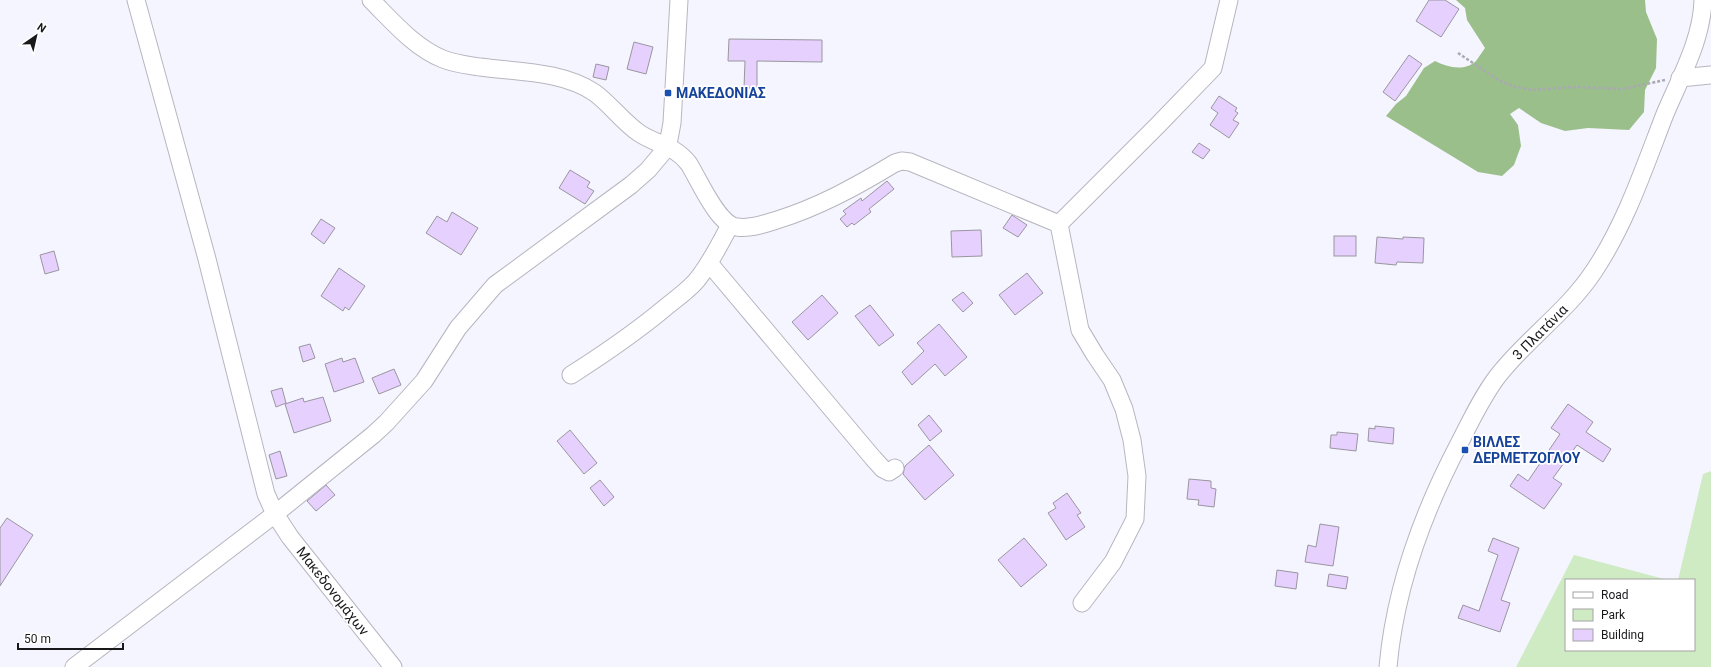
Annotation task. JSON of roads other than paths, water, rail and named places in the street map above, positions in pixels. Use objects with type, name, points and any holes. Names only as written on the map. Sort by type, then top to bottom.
[{"type":"street","name":"Μακεδονομάχων","points":[[136,0],[205,252],[266,494],[275,514],[290,537],[393,667]]},
{"type":"street","points":[[371,0],[409,36],[428,51],[443,59],[467,65],[548,76],[573,82],[595,94],[640,134],[667,145],[683,157],[715,208],[730,225],[743,228],[752,227],[811,208],[839,195],[895,163],[902,161],[910,162],[1059,224]]},
{"type":"street","points":[[74,667],[275,514],[386,424],[424,381],[458,328],[495,285],[631,185],[654,164],[667,145],[670,134],[674,104],[679,0]]},
{"type":"street","points":[[1059,224],[1213,68],[1229,0]]},
{"type":"street","name":"3 Πλατάνια","points":[[1388,667],[1398,601],[1405,576],[1426,517],[1452,457],[1484,395],[1497,377],[1516,354],[1555,318],[1581,289],[1613,241],[1697,36],[1702,14],[1703,0]]},
{"type":"street","points":[[1680,78],[1711,75]]},
{"type":"street","points":[[1059,224],[1080,330],[1112,380],[1124,409],[1132,440],[1137,476],[1135,519],[1113,562],[1082,603]]},
{"type":"street","points":[[571,375],[604,354],[650,320],[692,285],[700,277],[709,263],[730,225]]},
{"type":"street","points":[[709,263],[872,458],[883,469],[889,472],[895,468]]},
{"type":"place","name":"ΜΑΚΕΔΟΝΙΑΣ","points":[[668,93]]},
{"type":"place","name":"ΒΙΛΛΕΣ ΔΕΡΜΕΤΖΟΓΛΟΥ","points":[[1465,450]]}]
